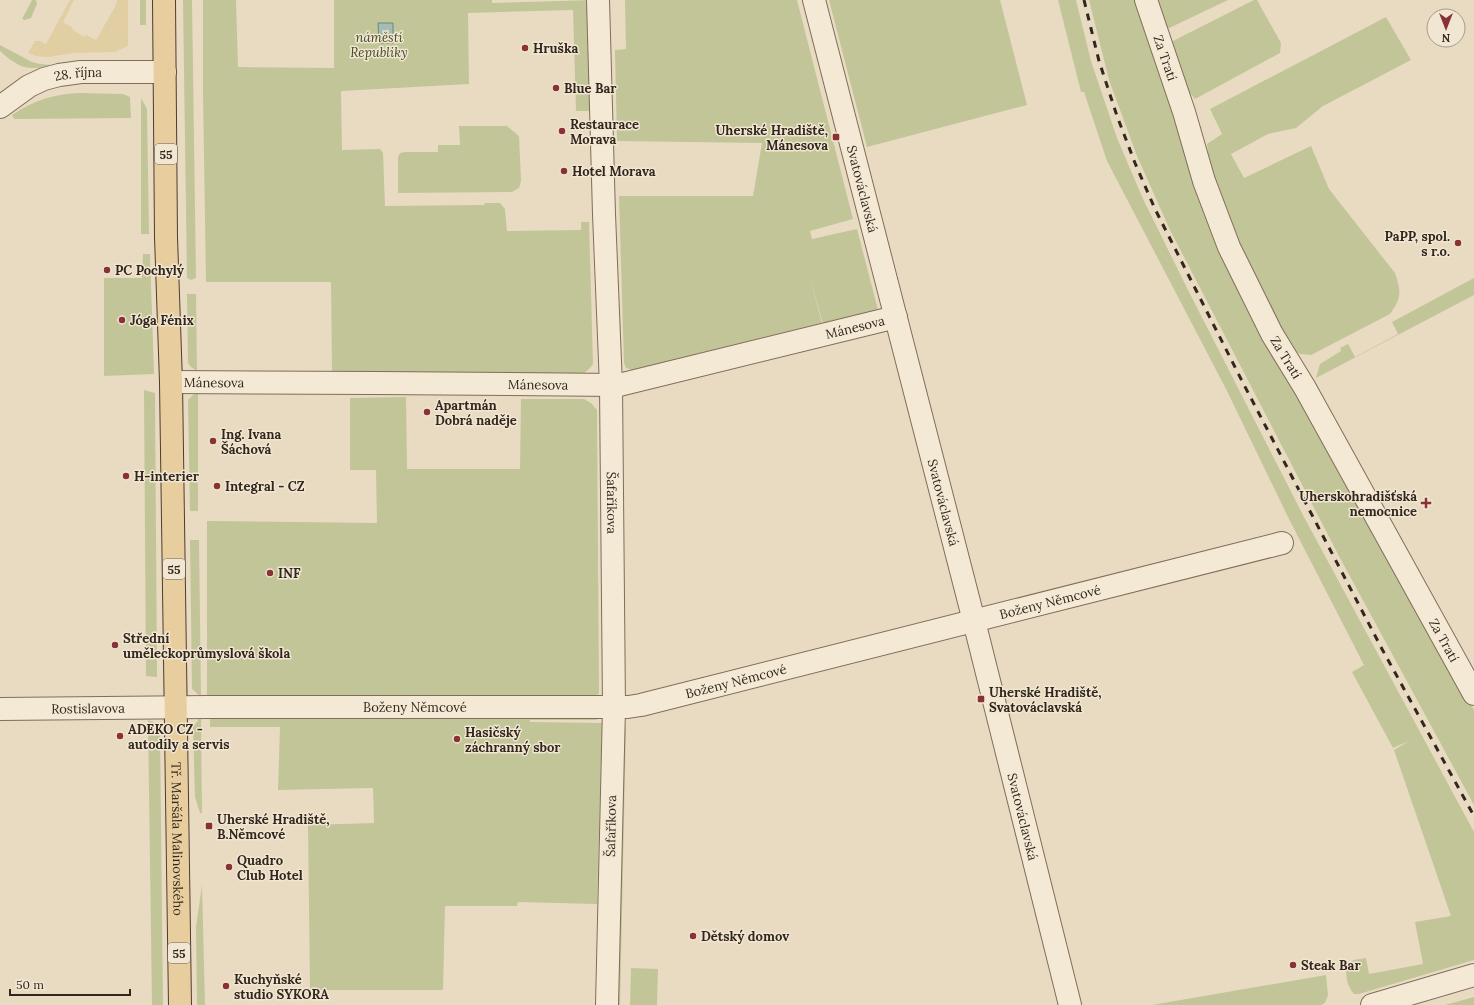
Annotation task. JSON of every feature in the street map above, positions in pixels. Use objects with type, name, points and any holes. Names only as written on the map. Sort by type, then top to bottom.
[{"type":"main road","name":"Tř. Maršála Malinovského","points":[[164,0],[166,237],[171,382],[180,1005]]},
{"type":"street","name":"Šafaříkova","points":[[598,0],[604,214],[611,386],[614,707],[607,1005]]},
{"type":"street","name":"Svatováclavská","points":[[814,0],[974,621],[1070,1005]]},
{"type":"street","name":"Za Tratí","points":[[1146,0],[1184,112],[1204,180],[1229,247],[1272,334],[1309,395],[1474,694]]},
{"type":"street","name":"28. října","points":[[0,107],[30,86],[44,79],[60,75],[80,72],[165,72]]},
{"type":"street","name":"Mánesova","points":[[171,382],[376,382],[611,386],[639,382],[896,317]]},
{"type":"street","name":"Boženy Němcové","points":[[176,708],[614,707],[642,705],[1282,543]]},
{"type":"street","name":"Rostislavova","points":[[0,709],[176,708]]},
{"type":"street","points":[[1372,1005],[1474,975]]},
{"type":"green space","points":[[32,0],[36,0],[37,4],[31,18],[25,20],[22,19]]},
{"type":"green space","points":[[140,0],[146,0],[146,25],[140,25]]},
{"type":"green space","points":[[183,0],[192,0],[196,278],[191,280],[187,278]]},
{"type":"green space","name":"náměstí Republiky","points":[[203,0],[236,0],[238,67],[334,68],[334,0],[492,0],[492,3],[594,0],[596,111],[576,111],[573,10],[468,13],[469,84],[341,91],[342,150],[380,149],[383,153],[385,206],[484,205],[485,203],[500,203],[505,209],[507,231],[581,230],[581,222],[589,222],[593,364],[589,369],[583,374],[332,371],[331,282],[206,282]]},
{"type":"green space","points":[[625,0],[797,0],[853,219],[810,231],[812,239],[857,229],[878,310],[823,324],[809,274],[822,323],[632,370],[626,368],[624,363],[619,196],[753,196],[762,143],[617,141],[615,50],[626,49]]},
{"type":"green space","points":[[829,0],[1000,0],[1027,105],[867,147]]},
{"type":"green space","points":[[1058,0],[1076,0],[1091,61],[1117,138],[1143,199],[1304,517],[1474,832],[1474,960],[1359,994],[1354,994],[1350,987],[1346,975],[1347,967],[1348,963],[1354,960],[1366,958],[1369,974],[1423,964],[1415,922],[1451,916],[1394,750],[1409,741],[1393,748],[1352,672],[1364,665],[1290,521],[1226,389],[1107,161],[1084,92],[1081,92]]},
{"type":"green space","points":[[1089,0],[1138,0],[1177,112],[1321,436],[1474,710],[1474,805],[1340,558],[1170,230],[1137,156],[1109,80]]},
{"type":"green space","points":[[1154,0],[1228,0],[1165,30]]},
{"type":"green space","points":[[1254,0],[1257,0],[1281,43],[1280,53],[1195,99],[1184,86],[1169,43]]},
{"type":"green space","points":[[1386,17],[1411,60],[1323,106],[1296,128],[1268,134],[1231,154],[1244,178],[1311,146],[1329,189],[1395,273],[1399,294],[1397,303],[1390,314],[1311,355],[1300,354],[1289,347],[1233,242],[1209,160],[1207,144],[1222,134],[1210,109]]},
{"type":"green space","points":[[0,45],[32,62],[51,65],[35,68],[23,67],[12,61],[0,51]]},
{"type":"green space","points":[[80,93],[123,94],[130,97],[131,118],[14,119],[12,115],[28,105],[53,96]]},
{"type":"green space","points":[[141,98],[147,109],[149,234],[141,234]]},
{"type":"green space","points":[[459,126],[507,126],[519,136],[521,181],[519,188],[512,192],[398,193],[398,157],[400,153],[438,152],[438,145],[460,145]]},
{"type":"green space","points":[[143,254],[150,254],[154,374],[104,376],[104,278],[142,278]]},
{"type":"green space","points":[[1474,278],[1474,295],[1316,378],[1320,364],[1341,351],[1340,348],[1348,344],[1355,357],[1398,334],[1392,322]]},
{"type":"green space","points":[[187,294],[196,294],[197,371],[188,363]]},
{"type":"green space","points":[[144,390],[155,393],[157,677],[146,676]]},
{"type":"green space","points":[[198,392],[198,511],[190,511],[188,400]]},
{"type":"green space","points":[[406,397],[407,469],[520,469],[521,399],[584,399],[591,403],[597,410],[599,693],[593,700],[207,700],[207,521],[377,523],[376,470],[350,470],[350,398]]},
{"type":"green space","points":[[190,540],[199,540],[201,697],[192,689]]},
{"type":"green space","points":[[210,713],[370,716],[371,721],[371,714],[530,714],[530,719],[533,717],[599,718],[596,720],[530,720],[530,722],[602,723],[597,904],[518,902],[517,906],[445,906],[443,990],[310,990],[308,825],[374,823],[373,788],[278,790],[280,727],[210,727]]},
{"type":"green space","points":[[201,716],[202,813],[200,813],[195,797],[193,727]]},
{"type":"green space","points":[[148,720],[156,723],[160,730],[163,1005],[152,1005]]},
{"type":"green space","points":[[623,727],[626,727],[620,1005],[616,1005]]},
{"type":"green space","points":[[202,885],[205,1005],[197,1005],[196,927]]},
{"type":"green space","points":[[631,968],[658,969],[657,1005],[630,1005]]},
{"type":"green space","points":[[1326,975],[1328,995],[1325,1003],[1321,1005],[1152,1005]]},
{"type":"green space","points":[[1474,997],[1474,1005],[1445,1005]]},
{"type":"sand","points":[[70,0],[74,0],[63,22],[84,37],[86,35],[96,40],[115,7],[116,0],[128,0],[128,46],[115,52],[74,53],[48,57],[36,56],[28,53],[35,41],[40,41],[46,44]]},
{"type":"water","points":[[378,23],[393,23],[393,43],[379,43]]},
{"type":"railway","points":[[1084,0],[1099,61],[1117,116],[1155,209],[1242,381],[1382,649],[1474,816]]},
{"type":"place","name":"Hruška","points":[[525,48]]},
{"type":"place","name":"Blue Bar","points":[[556,88]]},
{"type":"place","name":"Restaurace Morava","points":[[562,131]]},
{"type":"place","name":"Uherské Hradiště, Mánesova","points":[[836,137]]},
{"type":"place","name":"Hotel Morava","points":[[564,171]]},
{"type":"place","name":"PaPP, spol. s r.o.","points":[[1458,243]]},
{"type":"place","name":"PC Pochylý","points":[[107,270]]},
{"type":"place","name":"Jóga Fénix","points":[[122,320]]},
{"type":"place","name":"Apartmán Dobrá naděje","points":[[427,412]]},
{"type":"place","name":"Ing. Ivana Šáchová","points":[[213,441]]},
{"type":"place","name":"H-interier","points":[[126,476]]},
{"type":"place","name":"Integral - CZ","points":[[217,486]]},
{"type":"place","name":"Uherskohradišťská nemocnice","points":[[1426,503]]},
{"type":"place","name":"INF","points":[[270,573]]},
{"type":"place","name":"Střední uměleckoprůmyslová škola","points":[[115,645]]},
{"type":"place","name":"Uherské Hradiště, Svatováclavská","points":[[981,699]]},
{"type":"place","name":"ADEKO CZ - autodíly a servis","points":[[120,736]]},
{"type":"place","name":"Hasičský záchranný sbor","points":[[457,739]]},
{"type":"place","name":"Uherské Hradiště, B.Němcové","points":[[209,826]]},
{"type":"place","name":"Quadro Club Hotel","points":[[229,867]]},
{"type":"place","name":"Dětský domov","points":[[693,936]]},
{"type":"place","name":"Steak Bar","points":[[1293,965]]},
{"type":"place","name":"Kuchyňské studio SYKORA","points":[[226,986]]}]
